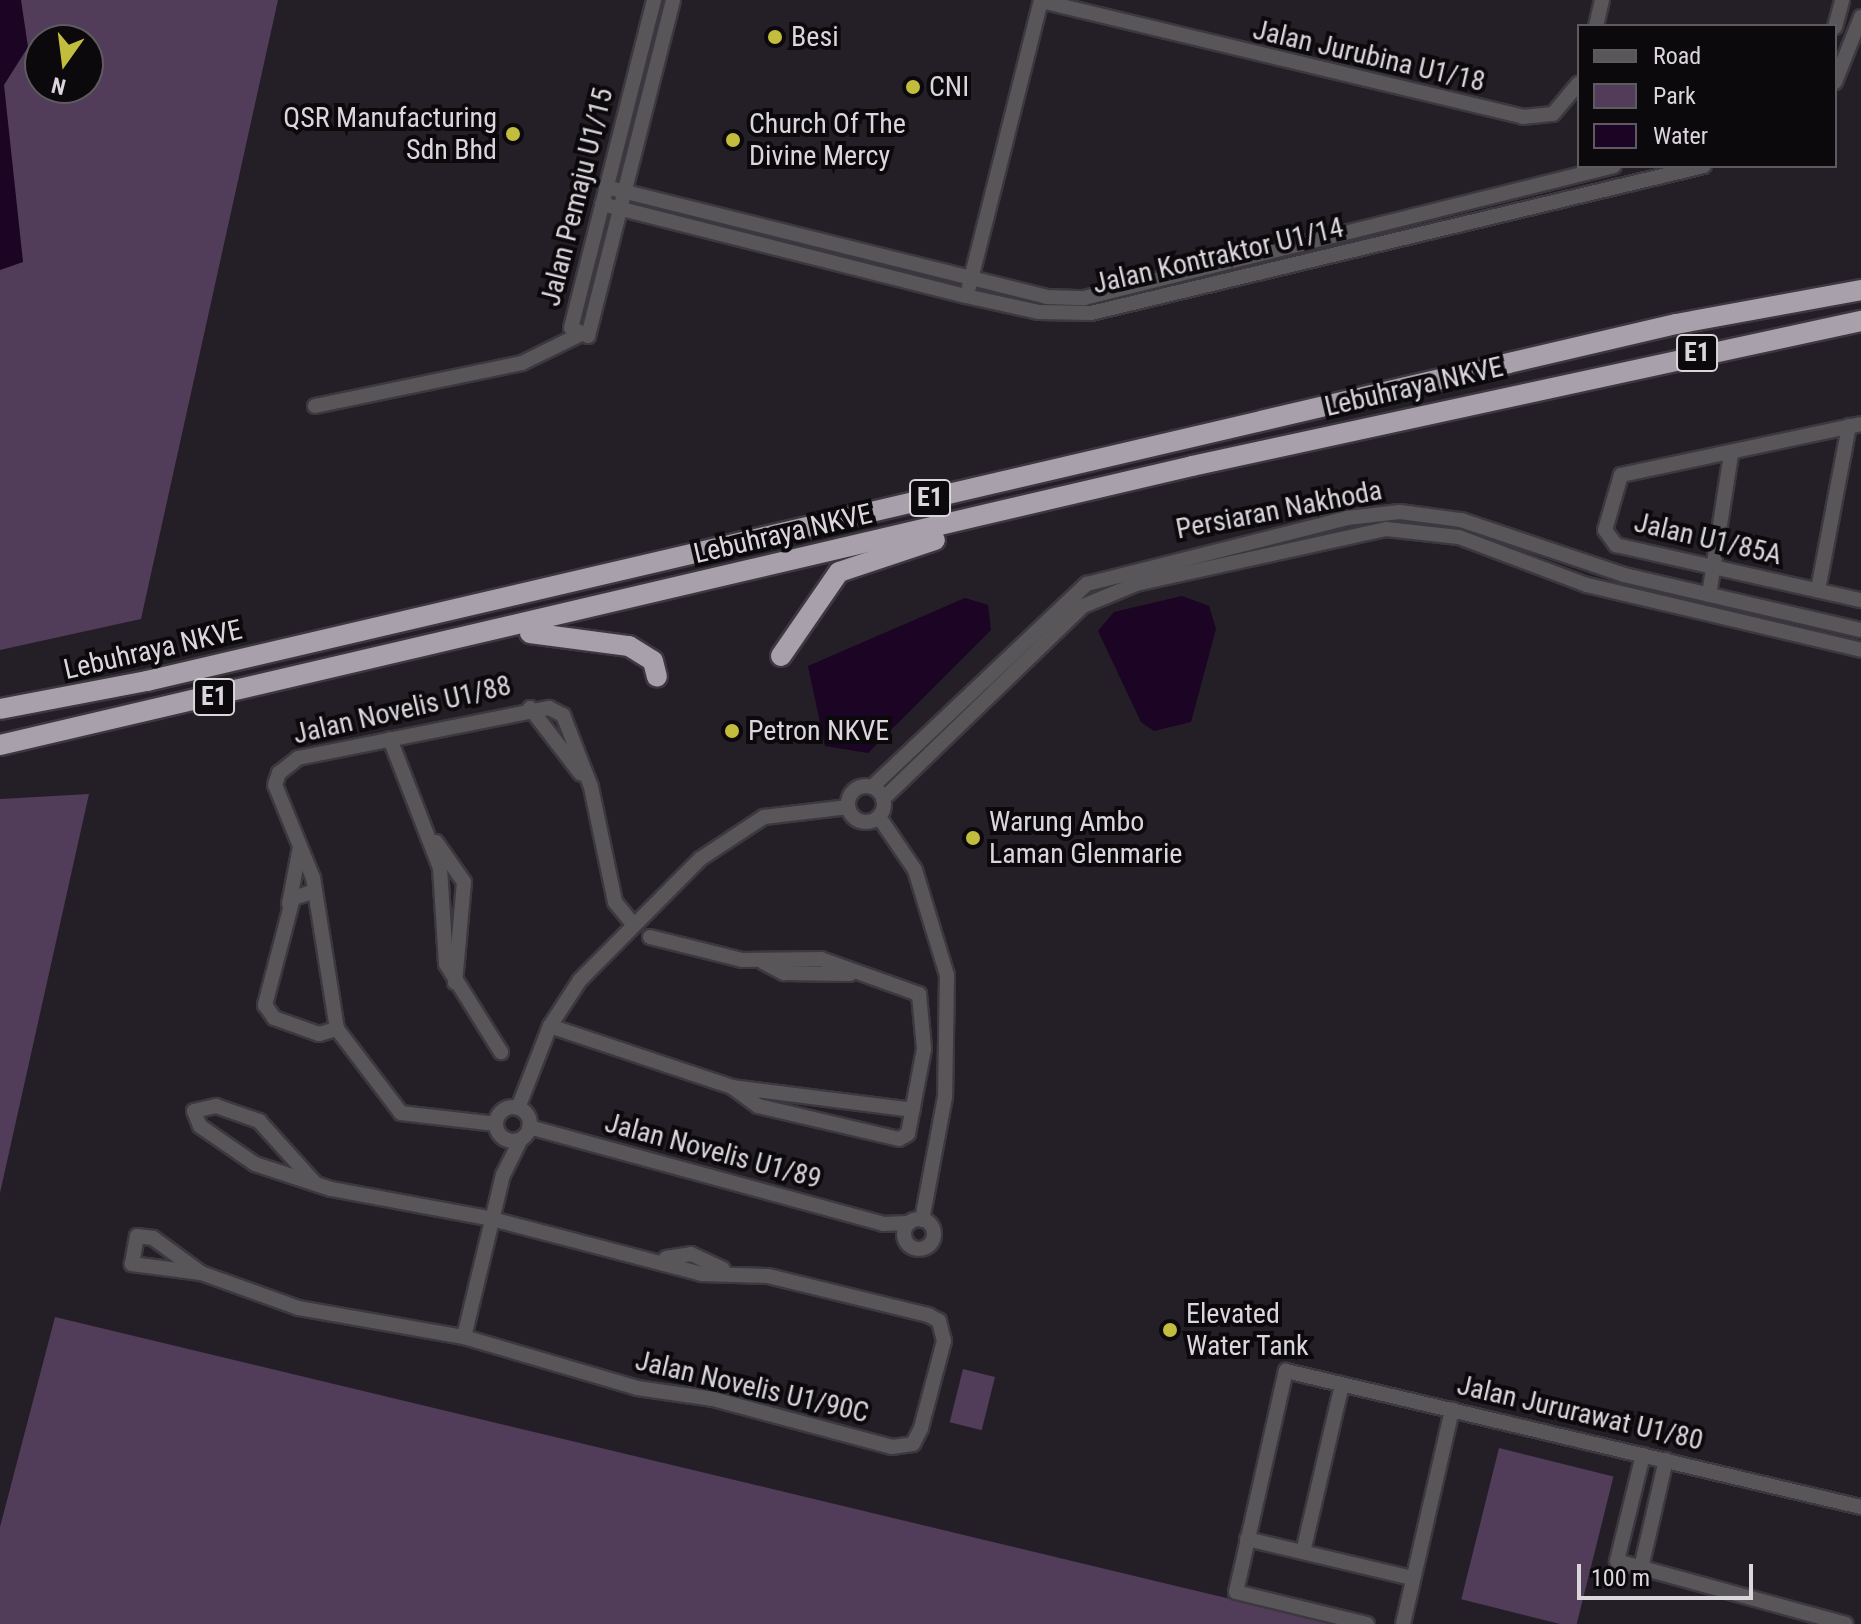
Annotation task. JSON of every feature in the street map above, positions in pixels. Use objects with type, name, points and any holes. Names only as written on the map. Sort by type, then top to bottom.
[{"type":"highway","name":"Lebuhraya NKVE","points":[[0,709],[147,681],[1676,324],[1861,290]]},
{"type":"highway","name":"Lebuhraya NKVE","points":[[0,745],[427,648],[1192,466],[1861,321]]},
{"type":"highway","points":[[781,656],[817,594],[839,572],[1192,466]]},
{"type":"highway","points":[[427,648],[554,631],[643,651],[657,677]]},
{"type":"street","name":"Jalan Pemaju U1/15","points":[[654,0],[571,328],[581,334],[590,335],[673,0]]},
{"type":"street","points":[[1596,24],[1602,0]]},
{"type":"street","points":[[1836,24],[1842,0]]},
{"type":"street","points":[[966,296],[1041,1]]},
{"type":"street","name":"Jalan Jurubina U1/18","points":[[1041,1],[1523,117],[1553,114],[1577,85]]},
{"type":"street","points":[[1837,77],[1861,17]]},
{"type":"street","name":"Jalan Kontraktor U1/14","points":[[606,187],[971,278],[1084,298],[1606,168]]},
{"type":"street","name":"Jalan Kontraktor U1/14","points":[[602,204],[966,296],[1039,312],[1091,313],[1696,168]]},
{"type":"street","points":[[315,406],[522,363],[581,334]]},
{"type":"street","points":[[1709,595],[1731,455],[1855,425],[1818,590]]},
{"type":"street","name":"Jalan U1/85A","points":[[1731,455],[1617,477],[1608,538],[1714,567],[1861,600]]},
{"type":"street","name":"Persiaran Nakhoda","points":[[872,787],[1073,593],[1137,566],[1400,512],[1461,520],[1624,575],[1861,630]]},
{"type":"street","name":"Persiaran Nakhoda","points":[[883,799],[1083,606],[1136,584],[1386,529],[1459,537],[1587,585],[1861,650]]},
{"type":"street","name":"Jalan Novelis U1/88","points":[[530,708],[591,787]]},
{"type":"street","name":"Jalan Novelis U1/88","points":[[498,1129],[401,1113],[337,1029],[315,891],[275,785],[287,762],[530,708],[563,715],[591,787],[615,902],[631,922]]},
{"type":"street","points":[[390,739],[429,832],[464,882],[455,985]]},
{"type":"street","points":[[848,807],[852,792],[872,787],[883,799],[879,817],[915,870],[947,975],[945,1097],[915,1221],[905,1240],[915,1249],[928,1245],[932,1228],[915,1221]]},
{"type":"street","points":[[201,1273],[153,1238],[137,1236],[132,1264],[201,1273],[299,1308],[464,1337],[503,1175],[525,1133],[518,1108],[550,1026],[631,922],[700,859],[764,817],[848,807]]},
{"type":"street","points":[[848,807],[863,822],[879,817]]},
{"type":"street","points":[[429,832],[455,985],[501,1052]]},
{"type":"street","points":[[300,847],[266,1012],[319,1034],[337,1029]]},
{"type":"street","points":[[289,909],[293,898],[315,891]]},
{"type":"street","points":[[550,1026],[732,1087],[787,1114],[892,1141],[908,1134],[924,1049],[919,994],[850,974],[784,973],[763,962],[650,937]]},
{"type":"street","points":[[732,1087],[913,1110]]},
{"type":"street","points":[[787,1114],[791,1096]]},
{"type":"street","points":[[315,1183],[259,1121],[216,1106],[194,1111],[200,1126],[255,1164],[315,1183],[493,1219]]},
{"type":"street","points":[[503,1175],[498,1129],[503,1110],[518,1108]]},
{"type":"street","name":"Jalan Novelis U1/89","points":[[498,1129],[525,1133],[883,1224],[915,1221]]},
{"type":"street","name":"Jalan Novelis U1/90C","points":[[464,1337],[625,1385],[713,1399],[903,1448],[921,1428],[942,1328],[928,1315],[723,1269],[702,1274],[666,1258],[493,1219]]},
{"type":"street","name":"Jalan Novelis U1/89","points":[[883,1224],[905,1240]]},
{"type":"street","name":"Jalan Jururawat U1/80","points":[[1247,1539],[1286,1371],[1861,1507]]},
{"type":"street","points":[[1303,1552],[1342,1384]]},
{"type":"street","points":[[1403,1624],[1452,1410]]},
{"type":"street","points":[[1643,1455],[1617,1561],[1845,1624]]},
{"type":"street","points":[[1641,1568],[1666,1460]]},
{"type":"street","points":[[1367,1624],[1236,1592],[1247,1539],[1412,1578]]},
{"type":"green space","points":[[0,0],[278,0],[141,619],[0,650]]},
{"type":"green space","points":[[89,794],[0,1193],[0,799]]},
{"type":"green space","points":[[55,1317],[1335,1624],[0,1624],[0,1527]]},
{"type":"green space","points":[[963,1369],[995,1377],[982,1430],[950,1422]]},
{"type":"green space","points":[[1499,1448],[1613,1477],[1577,1624],[1560,1624],[1461,1599]]},
{"type":"water","points":[[0,0],[21,0],[24,53],[4,85],[23,262],[0,270]]},
{"type":"water","points":[[1182,596],[1209,606],[1216,629],[1191,722],[1154,731],[1141,722],[1098,631],[1114,612]]},
{"type":"water","points":[[965,598],[988,605],[991,630],[868,753],[825,746],[808,666]]},
{"type":"place","name":"Besi","points":[[775,37]]},
{"type":"place","name":"CNI","points":[[913,87]]},
{"type":"place","name":"QSR Manufacturing Sdn Bhd","points":[[513,134]]},
{"type":"place","name":"Church Of The Divine Mercy","points":[[733,140]]},
{"type":"place","name":"Petron NKVE","points":[[732,731]]},
{"type":"place","name":"Warung Ambo Laman Glenmarie","points":[[973,838]]},
{"type":"place","name":"Elevated Water Tank","points":[[1170,1330]]}]
